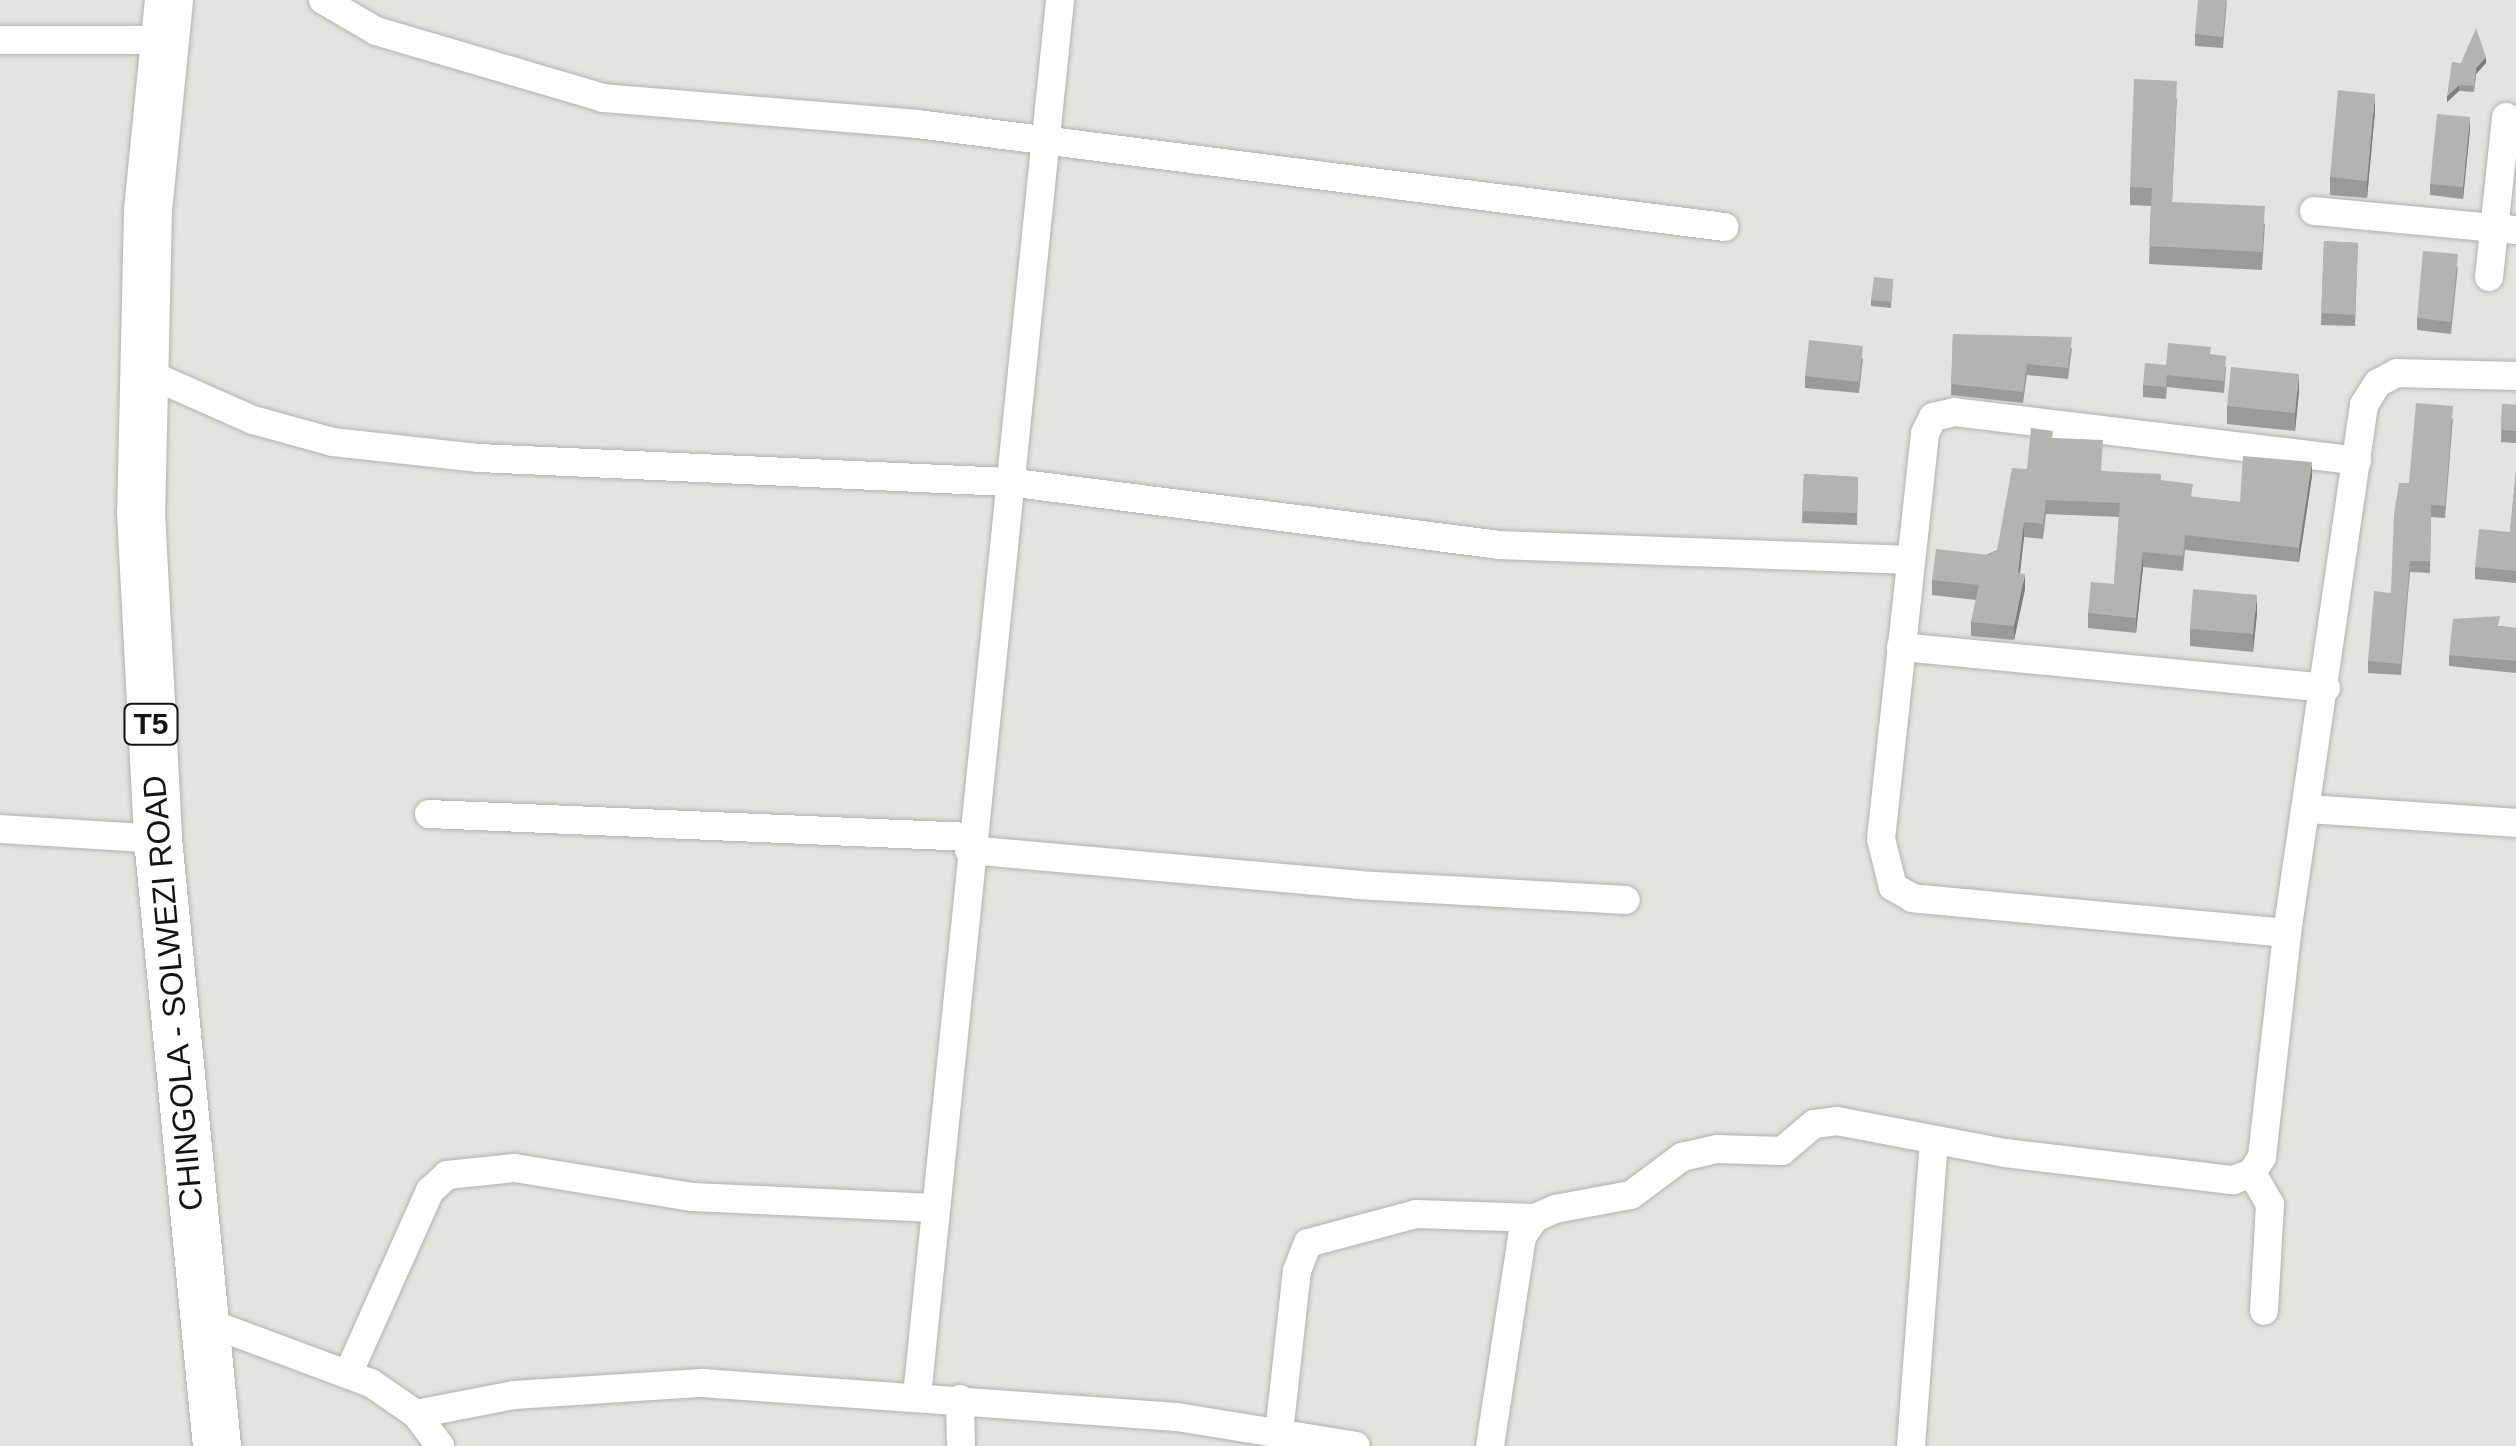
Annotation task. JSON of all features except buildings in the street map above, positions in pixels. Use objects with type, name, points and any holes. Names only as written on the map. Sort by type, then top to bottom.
[{"type":"highway","name":"CHINGOLA - SOLWEZI ROAD","points":[[167,20],[140,370],[158,840],[217,1446]]},
{"type":"street","points":[[323,0],[376,31],[603,98],[1045,140],[1724,227]]},
{"type":"street","points":[[917,1396],[970,843],[1060,0]]},
{"type":"street","points":[[0,40],[167,20]]},
{"type":"street","points":[[2490,277],[2504,229],[2506,117]]},
{"type":"street","points":[[2314,212],[2504,229]]},
{"type":"street","points":[[140,370],[254,420],[333,442],[479,458],[1008,482],[1414,538],[1911,560]]},
{"type":"street","points":[[1279,1433],[1296,1271],[1308,1243],[1416,1214],[1535,1218],[1617,1202],[1682,1157],[1717,1149],[1782,1151],[1814,1124],[1837,1121],[1934,1142],[2233,1180],[2252,1173],[2262,1157],[2287,932],[2326,688],[2364,405],[2378,384],[2397,373],[2516,376]]},
{"type":"street","points":[[2287,932],[1913,898],[1893,887],[1881,840],[1924,433],[1933,417],[1943,414],[2357,461]]},
{"type":"street","points":[[1902,647],[2326,688]]},
{"type":"street","points":[[2307,809],[2516,823]]},
{"type":"street","points":[[429,814],[970,843],[1358,886],[1626,900]]},
{"type":"street","points":[[0,829],[158,840]]},
{"type":"street","points":[[1911,1446],[1934,1142]]},
{"type":"street","points":[[348,1374],[430,1191],[448,1175],[515,1168],[693,1197],[935,1208]]},
{"type":"street","points":[[2252,1173],[2270,1204],[2264,1311]]},
{"type":"street","points":[[1490,1446],[1522,1236],[1535,1218]]},
{"type":"street","points":[[204,1320],[348,1374],[416,1414],[440,1446]]},
{"type":"street","points":[[416,1414],[624,1384],[917,1396],[1177,1417],[1356,1446]]},
{"type":"street","points":[[960,1399],[961,1446]]}]
